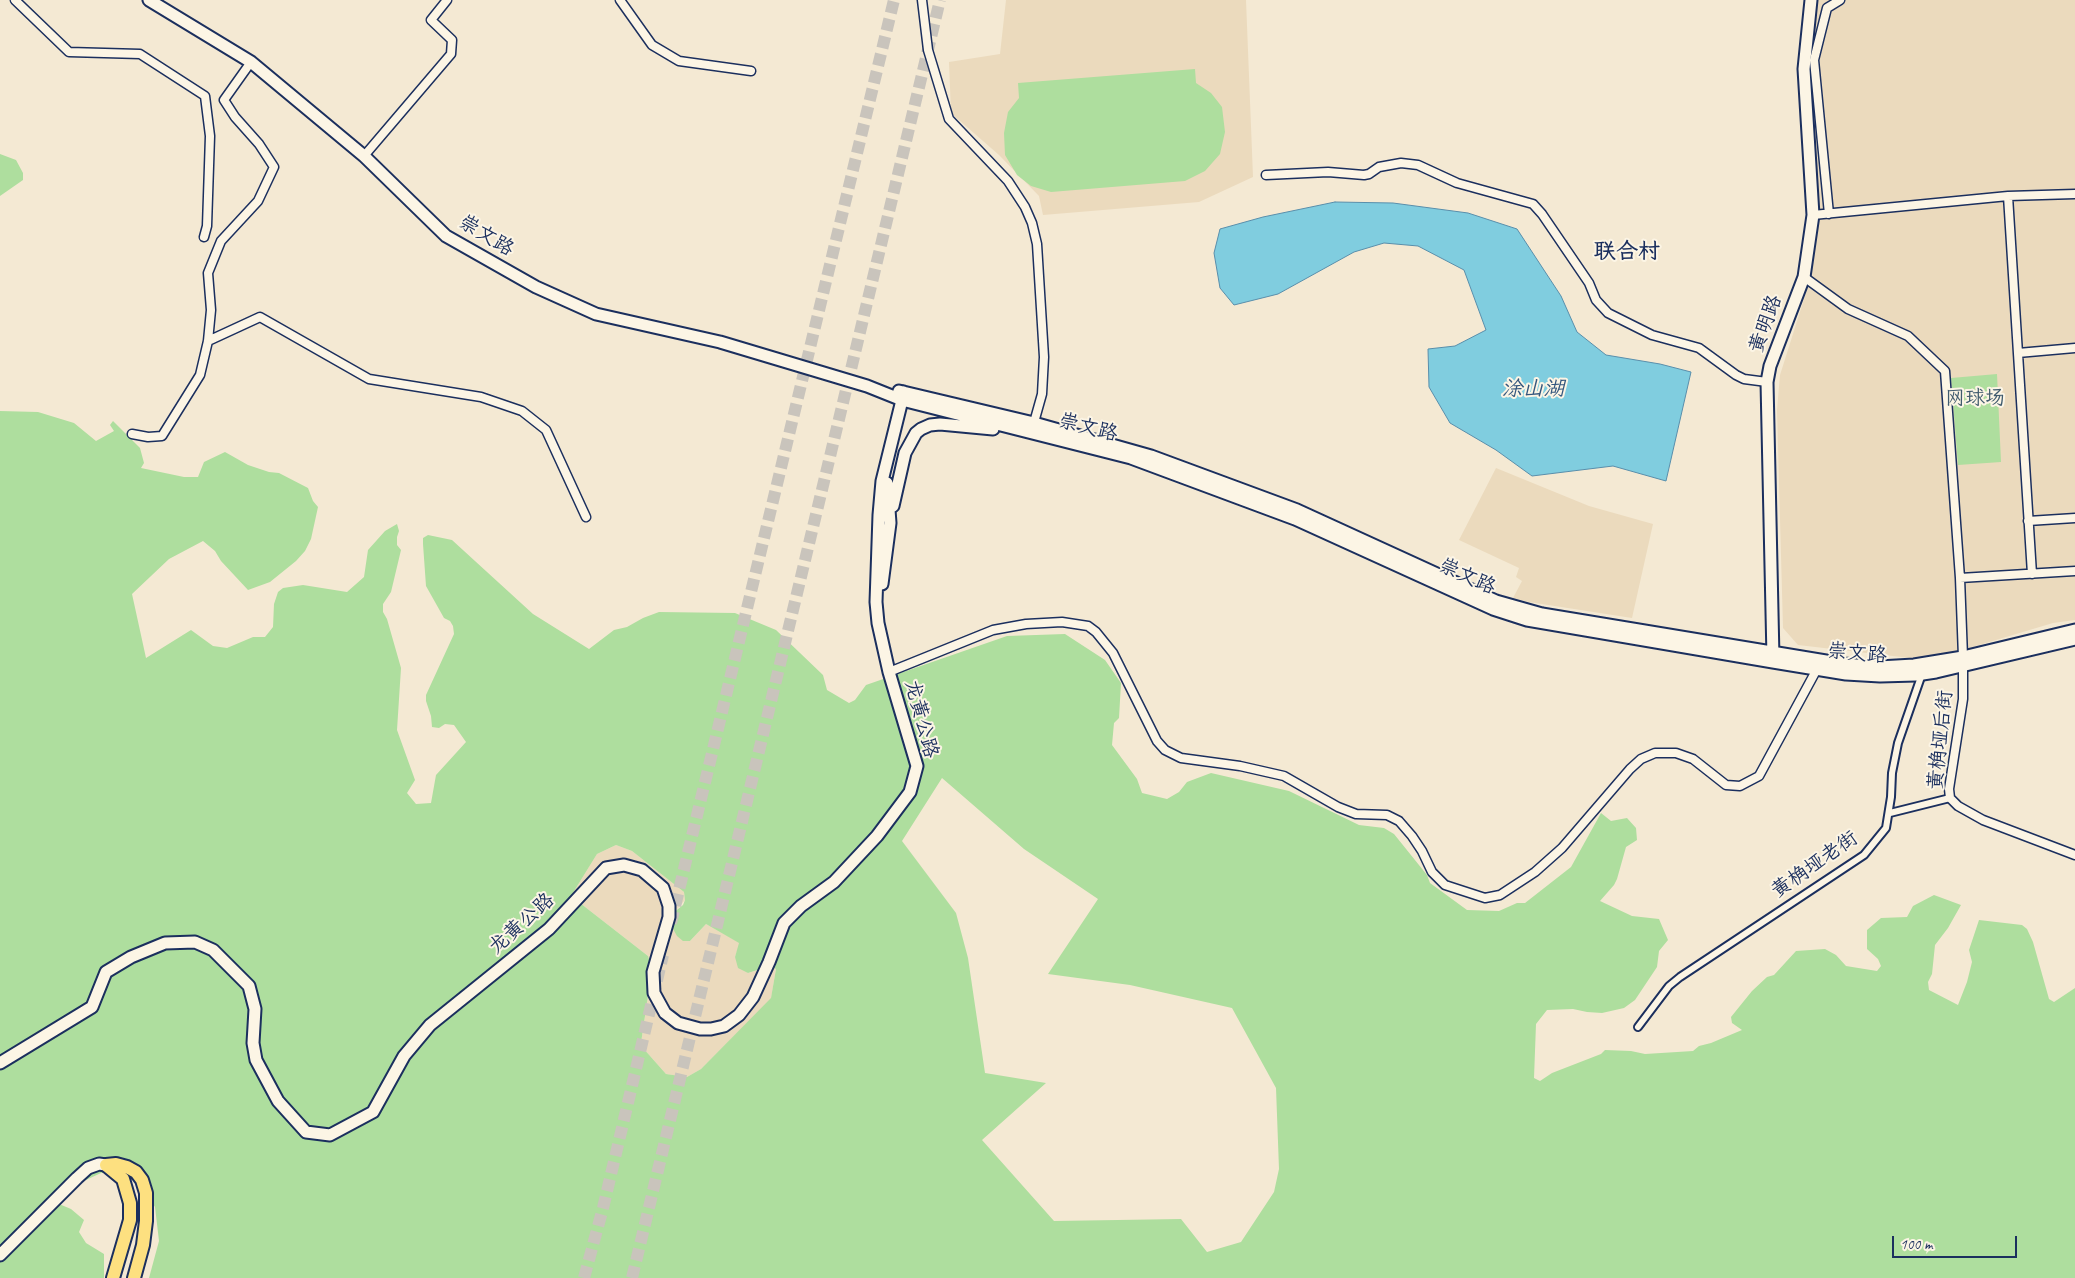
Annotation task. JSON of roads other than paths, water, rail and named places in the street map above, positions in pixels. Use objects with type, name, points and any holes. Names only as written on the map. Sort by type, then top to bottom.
[{"type":"main road","name":"崇文路","points":[[149,0],[251,62],[364,156],[446,236],[536,287],[596,314],[720,342],[906,397],[1151,456],[1297,510],[1512,606],[1542,614],[1773,658],[1817,669],[1864,675],[1898,676],[1922,674],[2075,630]]},
{"type":"main road","name":"黄明路","points":[[1773,658],[1767,382],[1770,366],[1804,277],[1813,215],[1804,69],[1810,0]]},
{"type":"main road","name":"龙黄公路","points":[[0,1063],[92,1007],[106,972],[131,957],[165,943],[195,942],[212,950],[248,986],[255,1009],[253,1043],[256,1060],[278,1101],[306,1132],[330,1136],[373,1112],[404,1056],[430,1025],[548,929],[606,868],[624,865],[642,870],[663,888],[668,906],[669,917],[653,972],[654,994],[665,1013],[678,1023],[711,1030],[724,1026],[739,1015],[753,997],[784,923],[801,906],[834,882],[877,836],[910,792],[917,766],[889,672],[877,613],[880,574],[890,523],[887,480],[906,397]]},
{"type":"main road","name":"龙黄公路","points":[[880,574],[878,529],[882,481],[906,397]]},
{"type":"main road","points":[[890,523],[901,466],[910,442],[921,429],[930,425],[940,424],[1033,428]]},
{"type":"main road","points":[[878,529],[883,518],[887,518],[890,523]]},
{"type":"main road","name":"崇文路","points":[[1773,658],[1879,667],[1963,662],[2075,639]]},
{"type":"main road","points":[[106,1165],[123,1179],[130,1203],[130,1220],[114,1274]]},
{"type":"main road","points":[[0,1255],[82,1173],[94,1166],[121,1166],[136,1172],[142,1180],[146,1193],[146,1222],[143,1245],[134,1278]]},
{"type":"main road","points":[[114,1274],[122,1262],[126,1262],[128,1263],[127,1278]]},
{"type":"street","points":[[15,0],[69,52],[140,54],[205,96],[210,136],[208,226],[204,237]]},
{"type":"street","points":[[364,156],[451,54],[452,40],[431,20],[447,0]]},
{"type":"street","points":[[620,0],[652,45],[679,61],[751,71]]},
{"type":"street","points":[[922,0],[928,50],[949,119],[1008,181],[1026,207],[1038,244],[1044,376],[1042,394],[1033,428]]},
{"type":"street","points":[[1829,214],[1814,60],[1827,8],[1840,0]]},
{"type":"street","points":[[132,434],[148,437],[162,436],[200,375],[208,341],[211,310],[208,273],[221,242],[258,201],[274,167],[259,144],[235,117],[224,100],[251,62]]},
{"type":"street","points":[[1266,175],[1328,172],[1364,175],[1379,167],[1401,163],[1418,165],[1457,183],[1533,204],[1542,214],[1589,284],[1596,300],[1608,313],[1652,335],[1700,348],[1736,375],[1767,382]]},
{"type":"street","points":[[1813,215],[2008,196],[2075,194]]},
{"type":"street","points":[[2008,196],[2032,574]]},
{"type":"street","name":"黄桷垭后街","points":[[1804,277],[1848,309],[1908,336],[1945,371],[1960,578],[1963,662],[1963,699],[1949,789],[1950,798],[1958,806],[1983,820],[2075,855]]},
{"type":"street","points":[[208,341],[260,317],[369,379],[481,397],[522,411],[546,430],[586,518]]},
{"type":"street","points":[[2018,353],[2075,348]]},
{"type":"street","points":[[2028,521],[2075,518]]},
{"type":"street","points":[[1960,578],[2075,572]]},
{"type":"street","points":[[889,672],[993,630],[1026,624],[1062,622],[1088,626],[1096,632],[1113,653],[1157,741],[1165,750],[1181,758],[1240,766],[1284,776],[1338,807],[1356,814],[1387,815],[1399,822],[1412,836],[1432,872],[1445,885],[1485,898],[1500,895],[1535,872],[1562,848],[1630,769],[1641,759],[1655,752],[1676,753],[1692,759],[1726,785],[1740,786],[1760,776],[1817,669]]},
{"type":"street","name":"黄桷垭老街","points":[[1638,1027],[1669,986],[1680,977],[1864,855],[1886,828],[1890,813],[1893,765],[1898,743],[1922,674]]},
{"type":"street","points":[[1890,813],[1950,798]]},
{"type":"water","name":"涂山湖","points":[[1335,202],[1393,203],[1468,213],[1517,229],[1561,296],[1577,332],[1606,355],[1660,364],[1691,372],[1666,481],[1613,466],[1532,476],[1496,450],[1450,423],[1429,387],[1428,349],[1455,346],[1486,330],[1464,270],[1418,246],[1384,243],[1354,252],[1278,294],[1234,305],[1220,288],[1214,253],[1220,229],[1263,217]]},
{"type":"tunnel","points":[[671,923],[894,0]]},
{"type":"tunnel","points":[[632,1278],[940,0]]},
{"type":"tunnel","points":[[584,1278],[603,1208],[663,955]]},
{"type":"district","name":"联合村","points":[[1627,252]]},
{"type":"park label","name":"网球场","points":[[1975,399]]}]
